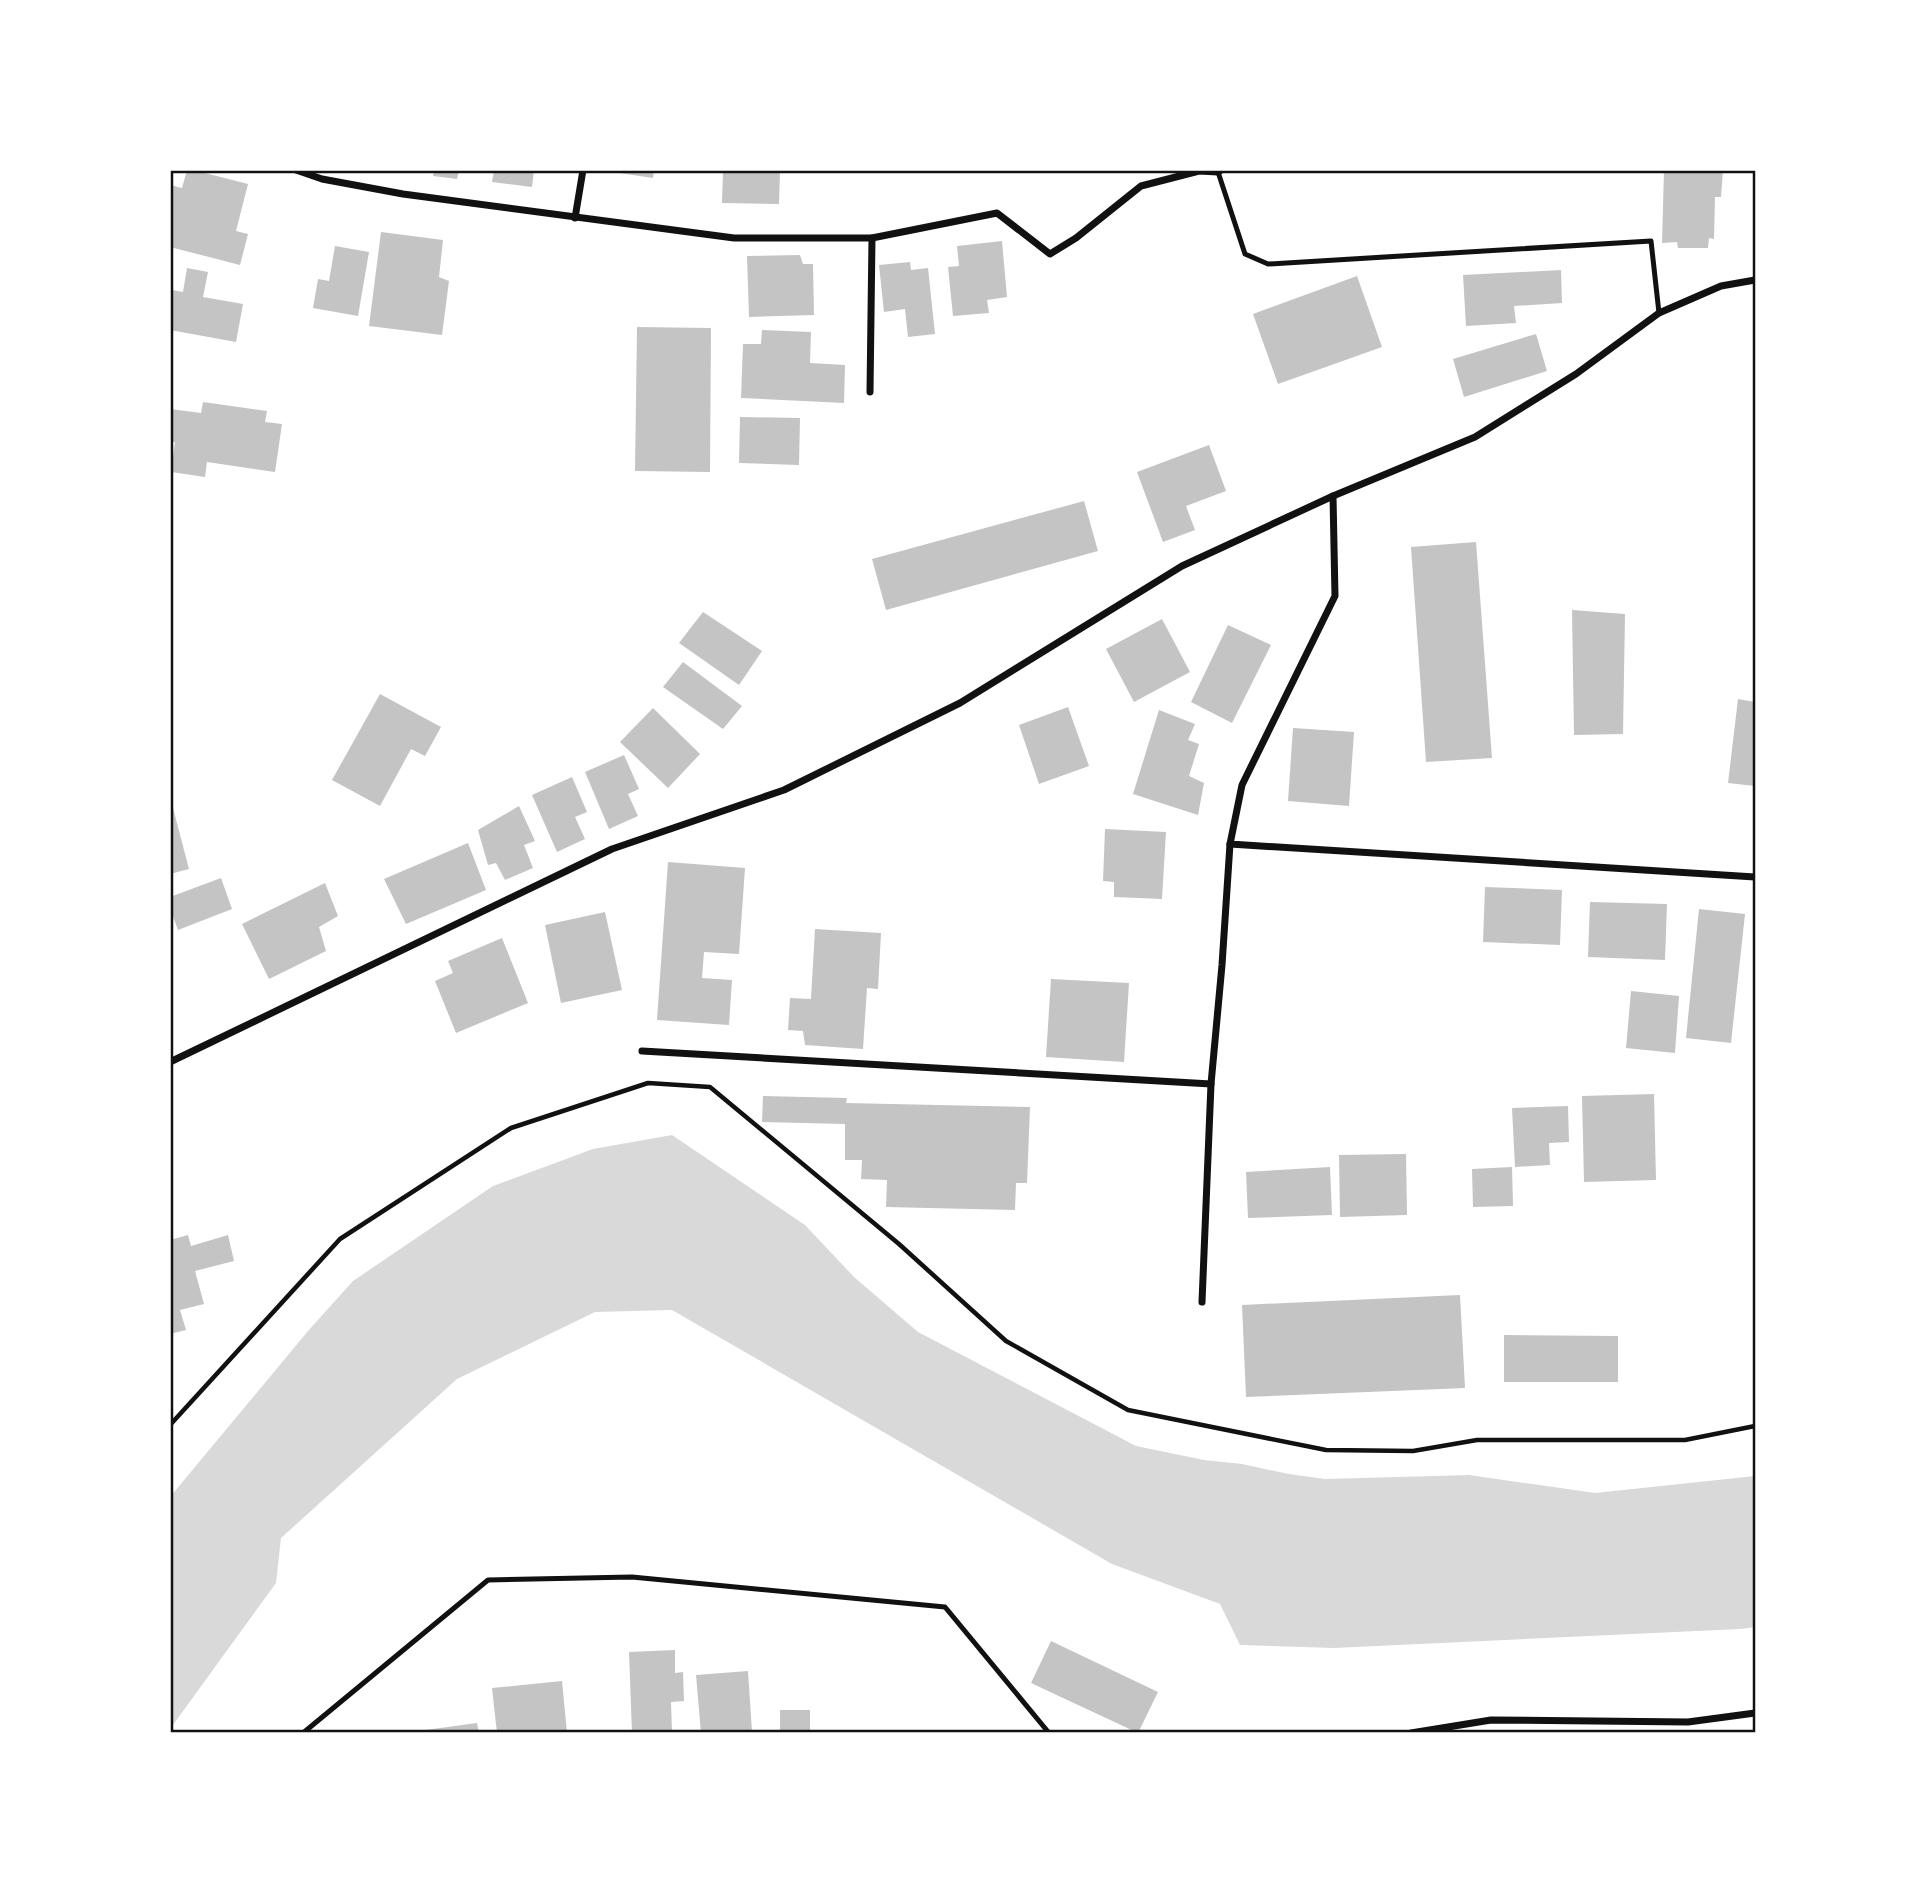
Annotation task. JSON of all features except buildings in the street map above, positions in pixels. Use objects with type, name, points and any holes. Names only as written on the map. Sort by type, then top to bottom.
[{"type":"street","points":[[296,170],[322,179],[403,194],[734,238],[872,238],[997,213],[1050,254],[1076,238],[1141,186],[1199,171],[1219,171]]},
{"type":"street","points":[[575,218],[583,170]]},
{"type":"street","points":[[870,392],[872,238]]},
{"type":"street","points":[[170,1062],[612,849],[784,790],[960,703],[1182,566],[1334,496],[1475,438],[1576,374],[1659,313],[1721,286],[1755,280]]},
{"type":"street","points":[[1202,1302],[1211,1084],[1230,844],[1242,785],[1335,596],[1334,496]]},
{"type":"street","points":[[1230,844],[1755,877]]},
{"type":"street","points":[[642,1051],[1211,1084]]},
{"type":"street","points":[[1411,1733],[1491,1720],[1688,1722],[1755,1713]]},
{"type":"lane","points":[[1219,171],[1245,254],[1268,264],[1651,241],[1659,313]]},
{"type":"lane","points":[[303,1733],[488,1580],[632,1577],[944,1607],[1049,1733]]},
{"type":"path","points":[[170,1425],[340,1239],[511,1129],[648,1083],[710,1087],[899,1244],[1006,1341],[1128,1410],[1325,1450],[1413,1451],[1476,1440],[1685,1440],[1755,1426]]},
{"type":"shaded area","points":[[672,1135],[805,1225],[854,1277],[918,1332],[1136,1446],[1325,1479],[1469,1475],[1595,1493],[1755,1476],[1755,1627],[1334,1648],[1240,1645],[1220,1604],[1112,1564],[672,1310],[595,1312],[457,1379],[281,1538],[276,1583],[170,1729],[170,1497],[308,1331],[353,1281],[493,1186],[593,1149]]}]
